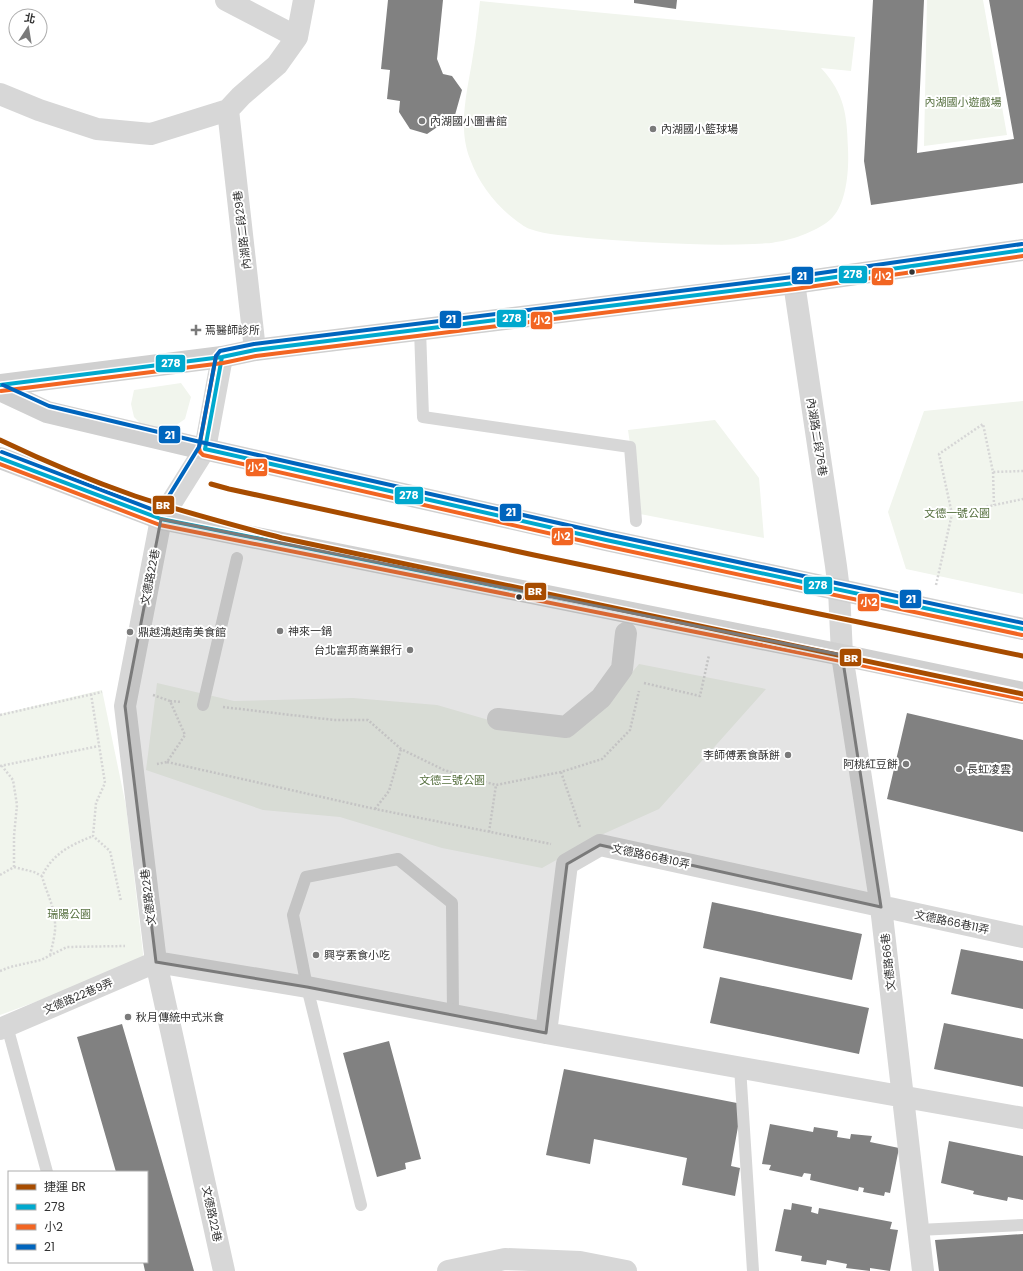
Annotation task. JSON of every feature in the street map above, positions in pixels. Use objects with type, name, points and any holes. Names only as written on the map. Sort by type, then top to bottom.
[{"type":"main road","points":[[0,385],[222,357],[256,350],[794,283],[1023,250]]},
{"type":"main road","points":[[0,390],[47,412],[205,449],[606,540],[1023,629]]},
{"type":"main road","points":[[0,458],[161,519],[524,593],[842,655],[1023,693]]},
{"type":"street","points":[[226,0],[297,37]]},
{"type":"street","points":[[0,94],[39,110],[97,129],[151,134],[228,110],[241,96],[277,65],[297,37],[304,0]]},
{"type":"street","name":"內湖路二段29巷","points":[[228,110],[256,350]]},
{"type":"street","name":"內湖路二段76巷","points":[[794,283],[839,590],[842,655]]},
{"type":"street","points":[[161,519],[205,449],[222,357]]},
{"type":"street","name":"文德路22巷","points":[[161,519],[125,706],[156,962],[224,1271]]},
{"type":"street","points":[[498,719],[566,727],[601,698],[622,669],[626,633]]},
{"type":"street","name":"文德路66巷","points":[[842,655],[881,907],[923,1271]]},
{"type":"street","name":"文德路66巷10弄","points":[[546,1033],[568,864],[600,845],[881,907]]},
{"type":"street","name":"文德路66巷11弄","points":[[881,907],[1023,937]]},
{"type":"street","points":[[156,962],[307,987],[546,1033],[1023,1118]]},
{"type":"street","name":"文德路22巷9弄","points":[[4,1028],[156,962]]},
{"type":"street","points":[[448,1271],[506,1265],[580,1262],[626,1271]]},
{"type":"lane","points":[[420,330],[423,417],[630,447],[636,521]]},
{"type":"lane","points":[[203,705],[237,558]]},
{"type":"lane","points":[[361,1205],[307,987],[293,915],[306,877],[398,859],[452,903],[453,1015]]},
{"type":"lane","points":[[4,1028],[47,1171]]},
{"type":"lane","points":[[740,1067],[753,1271]]},
{"type":"lane","points":[[918,1230],[1023,1225]]},
{"type":"path","points":[[935,587],[952,514],[939,454],[983,424],[993,472],[994,505]]},
{"type":"path","points":[[993,472],[1023,471]]},
{"type":"path","points":[[952,514],[1023,499]]},
{"type":"path","points":[[642,683],[700,696],[710,650]]},
{"type":"path","points":[[0,715],[91,694],[129,687],[170,701],[334,720],[368,720],[401,749],[444,770],[496,785],[561,772],[602,759],[630,730],[640,690]]},
{"type":"path","points":[[91,694],[104,783],[96,803],[93,836]]},
{"type":"path","points":[[167,762],[185,735],[170,701]]},
{"type":"path","points":[[14,867],[14,836],[17,805],[13,780],[1,766],[99,746]]},
{"type":"path","points":[[375,809],[390,791],[401,749]]},
{"type":"path","points":[[132,766],[167,762],[375,809],[589,852]]},
{"type":"path","points":[[561,772],[589,852]]},
{"type":"path","points":[[489,832],[496,785]]},
{"type":"path","points":[[50,956],[56,925],[51,901],[45,890],[42,876],[56,856],[70,845],[93,836]]},
{"type":"path","points":[[93,836],[110,851],[121,902]]},
{"type":"path","points":[[0,875],[14,867],[34,872],[42,876]]},
{"type":"path","points":[[0,971],[10,967],[41,960],[67,947],[131,946]]},
{"type":"highlighted area","points":[[161,519],[842,655],[881,907],[600,845],[567,864],[546,1033],[307,987],[156,962],[125,706]]},
{"type":"green space","name":"內湖國小遊戲場","points":[[927,0],[983,0],[1007,135],[924,146]]},
{"type":"green space","points":[[480,1],[855,37],[851,71],[821,68],[840,96],[847,126],[848,157],[846,185],[841,204],[837,212],[821,227],[806,234],[783,241],[754,244],[705,245],[612,240],[551,234],[525,227],[502,209],[483,186],[470,159],[466,146],[464,121],[466,94]]},
{"type":"green space","points":[[181,383],[191,397],[185,419],[175,426],[166,429],[142,425],[134,417],[131,404],[134,390]]},
{"type":"green space","name":"文德一號公園","points":[[1023,401],[1023,594],[906,569],[888,512],[924,411]]},
{"type":"green space","points":[[715,420],[759,478],[764,538],[640,514],[628,430]]},
{"type":"green space","name":"文德三號公園","points":[[639,664],[766,689],[659,809],[601,835],[542,868],[442,848],[340,817],[263,810],[146,770],[157,683],[234,701],[353,698],[437,705],[499,723],[599,712]]},
{"type":"green space","name":"瑞陽公園","points":[[102,690],[126,806],[144,962],[0,1015],[0,714]]},
{"type":"building","points":[[388,0],[443,0],[437,59],[443,74],[452,76],[462,90],[455,115],[427,134],[410,129],[399,112],[400,101],[387,99],[390,70],[381,69]]},
{"type":"building","points":[[634,0],[677,0],[676,9],[634,3]]},
{"type":"building","points":[[873,0],[924,0],[917,153],[1014,139],[989,0],[1023,0],[1023,183],[871,205],[864,161]]},
{"type":"building","name":"長虹凌雲","points":[[907,713],[1023,740],[1023,832],[887,799]]},
{"type":"building","points":[[712,902],[862,934],[852,980],[703,948]]},
{"type":"building","points":[[961,949],[1023,961],[1023,1009],[951,994]]},
{"type":"building","points":[[720,977],[869,1008],[859,1054],[710,1023]]},
{"type":"building","points":[[944,1023],[1023,1039],[1023,1087],[934,1069]]},
{"type":"building","points":[[122,1024],[194,1271],[145,1271],[143,1263],[148,1263],[148,1171],[116,1171],[77,1037]]},
{"type":"building","points":[[389,1041],[421,1159],[405,1163],[406,1169],[377,1177],[343,1053]]},
{"type":"building","points":[[564,1069],[742,1104],[731,1166],[740,1168],[735,1196],[682,1185],[687,1158],[594,1139],[590,1164],[546,1155]]},
{"type":"building","points":[[770,1124],[813,1132],[814,1127],[838,1131],[837,1137],[850,1139],[851,1134],[872,1136],[870,1142],[899,1148],[890,1193],[885,1192],[884,1196],[863,1192],[864,1188],[859,1187],[858,1191],[810,1180],[811,1174],[804,1173],[802,1177],[769,1170],[771,1165],[762,1164]]},
{"type":"building","points":[[949,1141],[1023,1156],[1023,1200],[1008,1197],[1007,1201],[973,1194],[974,1191],[941,1183]]},
{"type":"building","points":[[792,1203],[812,1207],[811,1212],[818,1214],[819,1208],[892,1222],[890,1229],[898,1230],[890,1271],[870,1268],[870,1271],[846,1268],[847,1264],[827,1260],[826,1265],[801,1261],[802,1256],[775,1251],[784,1209],[791,1210]]},
{"type":"building","points":[[1023,1234],[1023,1271],[939,1271],[935,1240]]},
{"type":"metro line","name":"BR","points":[[0,440],[67,470],[135,496],[190,513],[282,538],[1023,694]]},
{"type":"metro line","name":"BR","points":[[211,484],[534,555],[1023,656]]},
{"type":"transit line","name":"21","points":[[2,452],[159,512],[199,447],[216,356],[220,351],[254,344],[793,277],[1022,244]]},
{"type":"transit line","name":"278","points":[[0,385],[222,357],[255,350],[794,283],[1023,250]]},
{"type":"transit line","name":"小2","points":[[1,391],[223,363],[256,356],[795,289],[1023,256]]},
{"type":"transit line","name":"小2","points":[[216,356],[199,448],[203,455],[605,546],[1022,635]]},
{"type":"transit line","name":"278","points":[[205,449],[222,357]]},
{"type":"transit line","name":"21","points":[[3,385],[49,406],[196,441],[607,534],[1023,623]]},
{"type":"transit line","name":"278","points":[[205,449],[606,540],[1023,629]]},
{"type":"transit line","name":"278","points":[[0,458],[161,519],[842,655],[1023,693]]},
{"type":"transit line","name":"小2","points":[[0,464],[160,525],[841,661],[1022,699]]},
{"type":"place","name":"內湖國小圖書館","points":[[422,121]]},
{"type":"place","name":"內湖國小籃球場","points":[[653,129]]},
{"type":"place","name":"焉醫師診所","points":[[196,330]]},
{"type":"place","name":"神來一鍋","points":[[280,631]]},
{"type":"place","name":"鼎越鴻越南美食館","points":[[130,632]]},
{"type":"place","name":"台北富邦商業銀行","points":[[410,650]]},
{"type":"place","name":"李師傅素食酥餅","points":[[788,755]]},
{"type":"place","name":"阿桃紅豆餅","points":[[906,764]]},
{"type":"place","name":"長虹凌雲","points":[[959,769]]},
{"type":"place","name":"興亨素食小吃","points":[[316,955]]},
{"type":"place","name":"秋月傳統中式米食","points":[[128,1017]]}]
